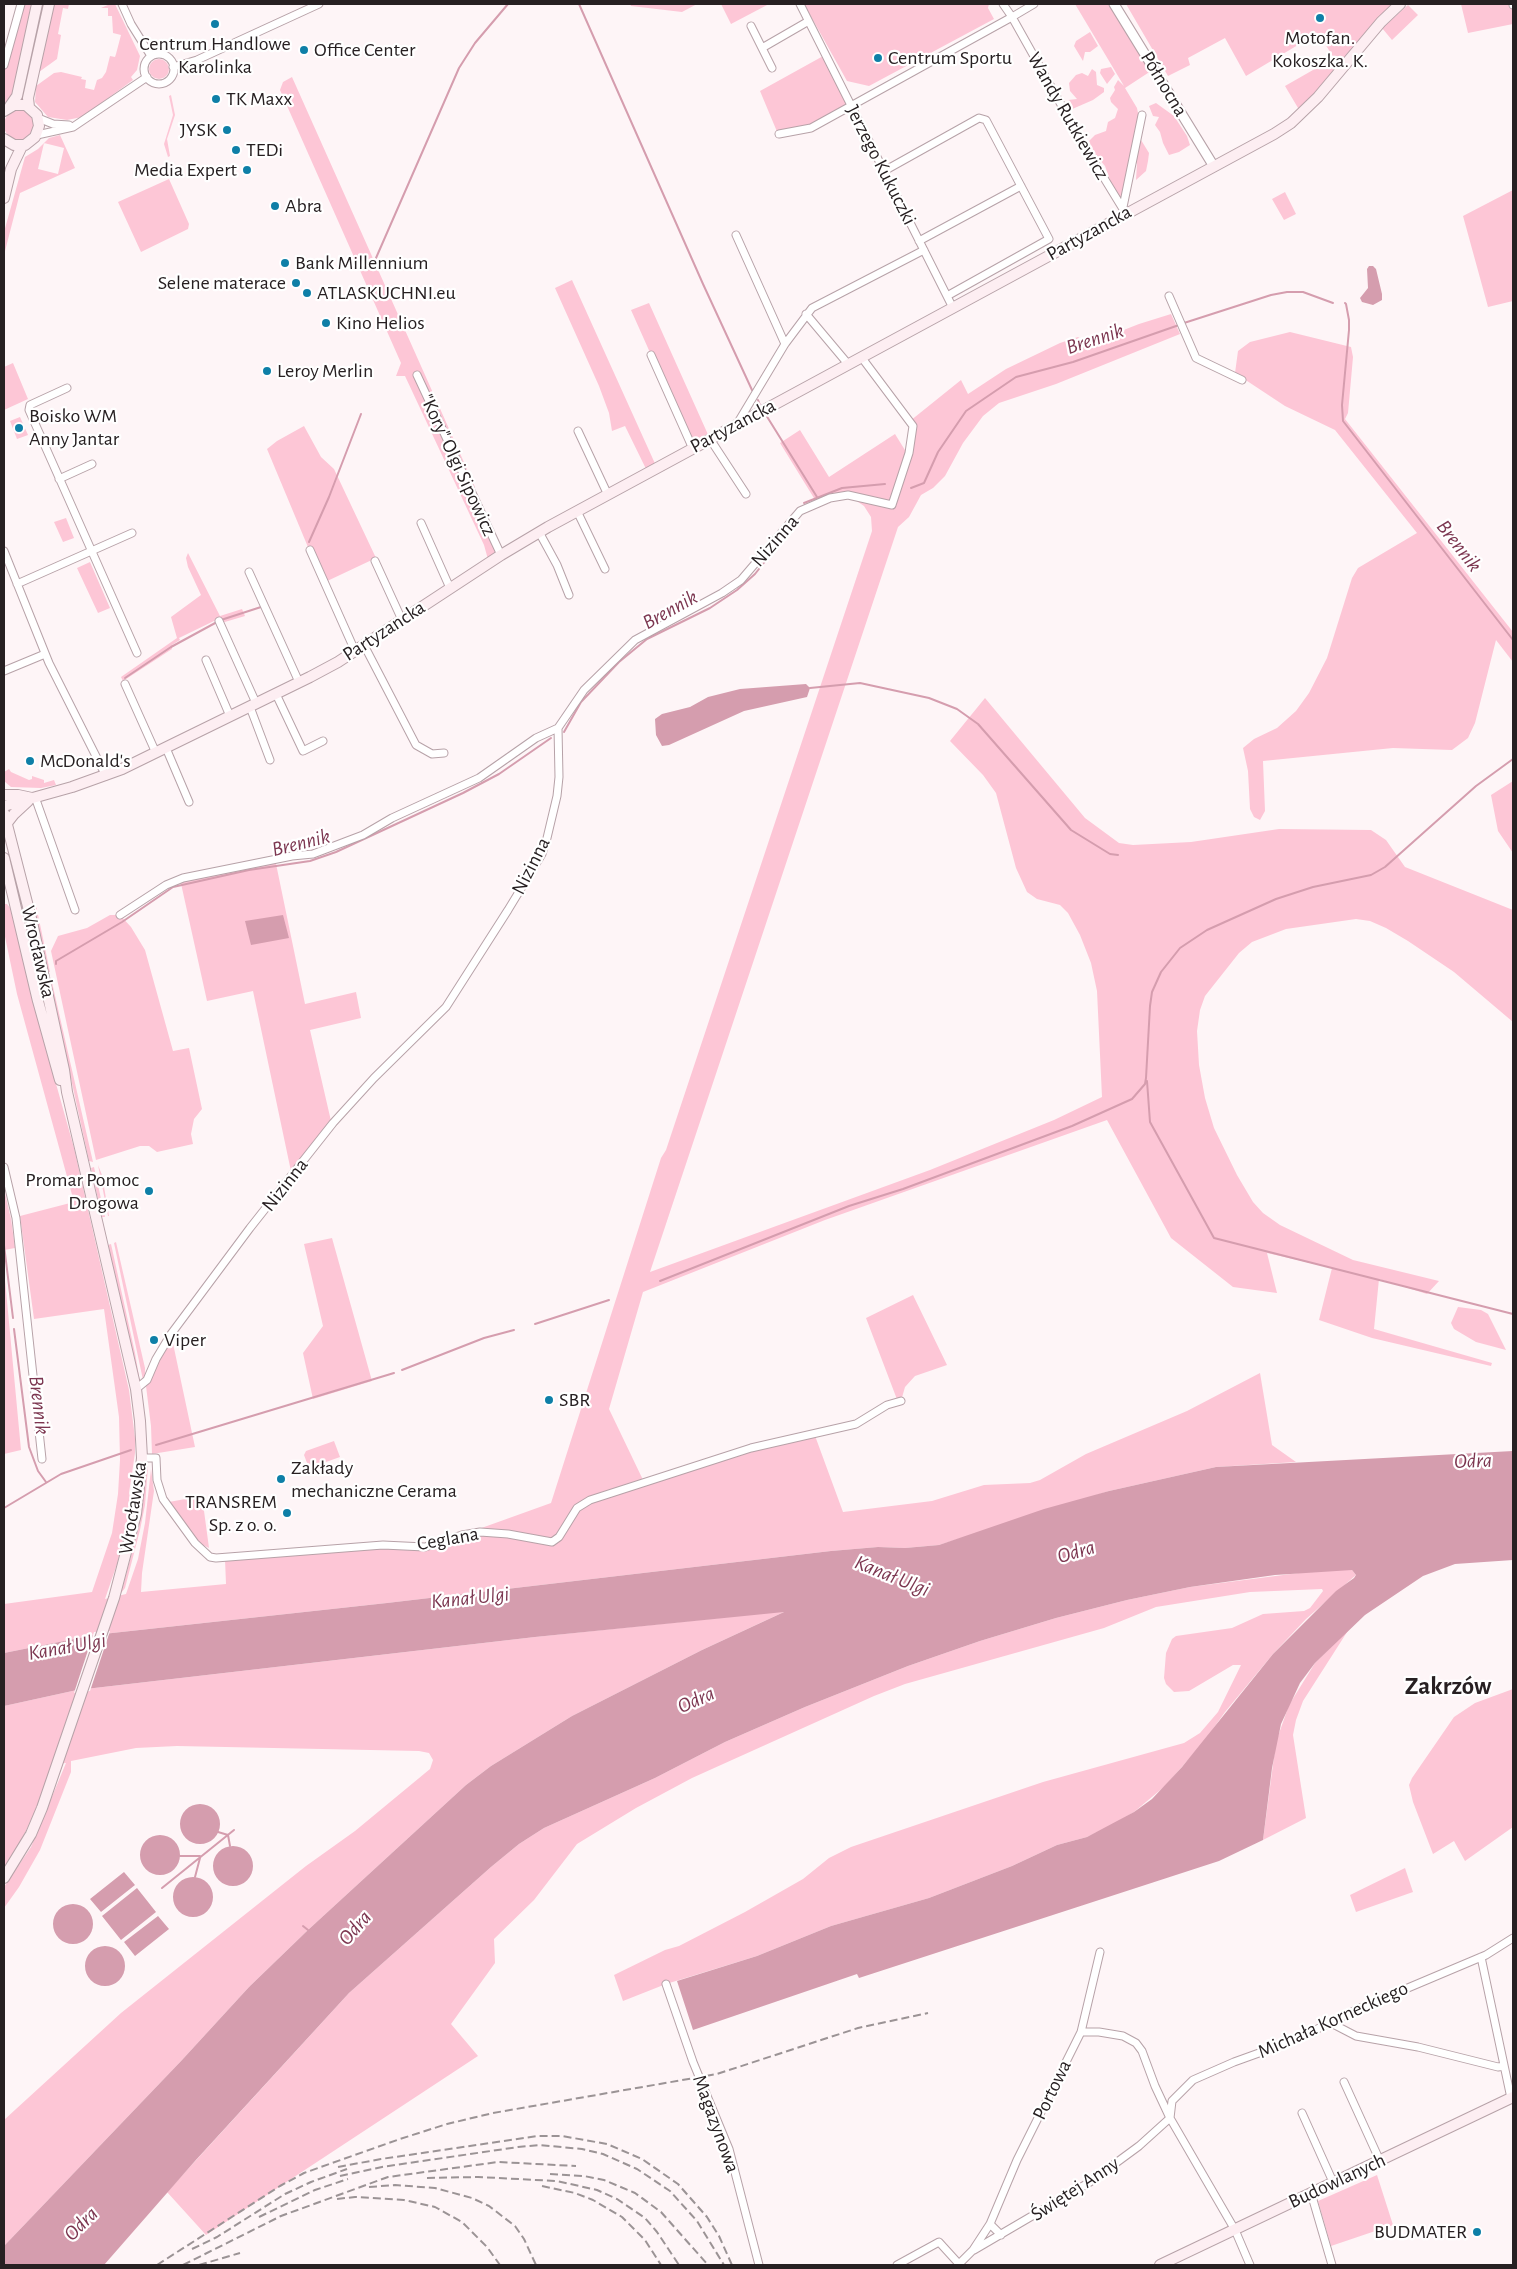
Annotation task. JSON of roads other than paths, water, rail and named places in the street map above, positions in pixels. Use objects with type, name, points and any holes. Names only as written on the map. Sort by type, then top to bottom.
[{"type":"main road","points":[[7,109],[17,96],[37,4]]},
{"type":"main road","points":[[29,107],[29,92],[48,4]]},
{"type":"main road","name":"Partyzancka","points":[[4,806],[106,776],[299,682],[355,651],[539,532],[862,358],[1124,211],[1261,141],[1290,123],[1318,97],[1380,22],[1400,4]]},
{"type":"main road","points":[[4,139],[10,144],[22,146],[31,142],[37,135],[40,126],[38,118],[29,107],[18,104],[7,109]]},
{"type":"main road","points":[[4,198],[11,170],[22,146]]},
{"type":"main road","name":"Partyzancka","points":[[4,795],[33,797]]},
{"type":"main road","points":[[5,818],[14,814],[33,797]]},
{"type":"main road","name":"Wrocławska","points":[[4,1878],[31,1834],[58,1764],[114,1598],[136,1514],[142,1458],[136,1389],[67,1092],[37,946],[5,818]]},
{"type":"main road","name":"Wrocławska","points":[[4,858],[38,1002],[62,1085],[67,1092]]},
{"type":"main road","name":"Budowlanych","points":[[1160,2265],[1512,2098]]},
{"type":"street","points":[[4,64],[21,4]]},
{"type":"street","points":[[122,4],[131,24],[151,56]]},
{"type":"street","points":[[174,67],[197,60],[319,4]]},
{"type":"street","name":"Jerzego Kukuczki","points":[[800,4],[953,308]]},
{"type":"street","name":"Wandy Rutkiewicz","points":[[1004,4],[1082,142],[1124,211]]},
{"type":"street","points":[[779,134],[812,128],[1034,4]]},
{"type":"street","name":"Północna","points":[[1114,4],[1213,165]]},
{"type":"street","points":[[762,48],[808,22]]},
{"type":"street","points":[[751,26],[772,68]]},
{"type":"street","points":[[164,55],[170,60],[174,67],[172,74],[166,82],[154,83],[147,77],[144,68],[151,56],[164,55]]},
{"type":"street","points":[[37,135],[67,129],[79,124],[147,77]]},
{"type":"street","points":[[1124,211],[1142,116]]},
{"type":"street","points":[[38,118],[53,124],[79,124]]},
{"type":"street","points":[[884,171],[979,118],[986,120],[1049,239],[947,296]]},
{"type":"street","points":[[920,241],[1021,186]]},
{"type":"street","points":[[736,235],[785,344]]},
{"type":"street","points":[[737,424],[785,344],[812,308],[924,250]]},
{"type":"street","points":[[1169,296],[1196,358],[1242,380]]},
{"type":"street","points":[[806,314],[848,364]]},
{"type":"street","points":[[651,355],[693,448]]},
{"type":"street","name":"Nizinna","points":[[136,1389],[147,1380],[156,1359],[171,1334],[250,1228],[336,1120],[374,1078],[446,1006],[508,910],[542,854],[549,830],[559,777],[558,728],[584,690],[627,647],[645,634],[716,597],[741,580],[800,511],[830,498],[848,495],[892,505],[909,453],[913,430],[910,421],[862,358]]},
{"type":"street","name":"\"Kory\" Olgi Sipowicz","points":[[417,375],[501,555]]},
{"type":"street","points":[[67,388],[28,407],[136,653]]},
{"type":"street","points":[[578,431],[608,494]]},
{"type":"street","points":[[710,439],[746,494]]},
{"type":"street","points":[[59,479],[92,464]]},
{"type":"street","points":[[577,511],[604,569]]},
{"type":"street","points":[[421,523],[450,588]]},
{"type":"street","points":[[539,532],[557,565],[569,595]]},
{"type":"street","points":[[17,584],[132,533]]},
{"type":"street","points":[[310,550],[355,651]]},
{"type":"street","points":[[4,551],[45,654],[106,776]]},
{"type":"street","points":[[375,561],[402,620]]},
{"type":"street","points":[[249,572],[299,682]]},
{"type":"street","points":[[219,621],[253,705],[270,760]]},
{"type":"street","points":[[364,645],[416,745],[432,754],[444,754]]},
{"type":"street","points":[[4,671],[45,654]]},
{"type":"street","points":[[206,660],[230,716]]},
{"type":"street","points":[[125,684],[138,717],[156,753]]},
{"type":"street","points":[[276,694],[303,751],[323,741]]},
{"type":"street","points":[[120,915],[166,885],[183,878],[292,856],[313,854],[363,835],[392,818],[479,778],[536,738],[558,728]]},
{"type":"street","points":[[166,748],[190,802]]},
{"type":"street","points":[[33,797],[75,910]]},
{"type":"street","points":[[4,1167],[18,1227],[42,1459]]},
{"type":"street","name":"Ceglana","points":[[142,1458],[156,1458],[157,1480],[162,1499],[195,1544],[210,1557],[383,1545],[425,1547],[462,1535],[480,1532],[508,1534],[552,1542],[559,1538],[577,1508],[590,1500],[750,1448],[856,1424],[887,1405],[901,1401]]},
{"type":"street","name":"Michała Korneckiego","points":[[1170,2118],[1172,2101],[1193,2080],[1219,2068],[1295,2040],[1329,2022],[1480,1957],[1513,1938]]},
{"type":"street","name":"Portowa","points":[[990,2224],[1017,2160],[1081,2032],[1100,1952]]},
{"type":"street","points":[[1480,1957],[1512,2098]]},
{"type":"street","name":"Magazynowa","points":[[666,1984],[691,2056],[729,2149],[759,2265]]},
{"type":"street","points":[[1329,2022],[1356,2036],[1418,2047],[1498,2067],[1504,2066]]},
{"type":"street","points":[[1081,2032],[1099,2032],[1123,2036],[1136,2043],[1142,2051],[1170,2118],[1235,2230],[1250,2265]]},
{"type":"street","points":[[1344,2082],[1380,2161]]},
{"type":"street","points":[[1302,2113],[1334,2182]]},
{"type":"street","name":"Świętej Anny","points":[[973,2250],[1002,2235],[1090,2182],[1139,2146],[1170,2118]]},
{"type":"street","points":[[1311,2193],[1332,2265]]},
{"type":"street","points":[[990,2224],[1002,2235]]},
{"type":"street","name":"Świętej Anny","points":[[958,2264],[973,2250],[990,2224]]},
{"type":"street","points":[[897,2265],[939,2242],[958,2264]]},
{"type":"water","points":[[1369,266],[1373,266],[1376,269],[1382,294],[1382,300],[1373,305],[1362,302],[1360,298],[1368,288],[1367,269]]},
{"type":"water","points":[[806,684],[810,688],[807,697],[744,711],[669,745],[662,746],[656,735],[655,719],[662,714],[690,707],[708,697],[740,689]]},
{"type":"water","points":[[283,915],[289,938],[251,945],[245,921]]},
{"type":"water","points":[[1513,1451],[1513,1560],[1455,1564],[1423,1576],[1365,1615],[1315,1663],[1300,1683],[1281,1724],[1272,1768],[1263,1840],[1219,1861],[859,1978],[857,1974],[693,2030],[677,1981],[757,1956],[831,1926],[929,1898],[1012,1866],[1057,1845],[1087,1837],[1134,1812],[1152,1799],[1182,1767],[1273,1654],[1336,1591],[1354,1578],[1356,1575],[1352,1570],[1275,1575],[1190,1587],[1127,1600],[1056,1618],[980,1641],[908,1666],[805,1707],[725,1742],[655,1778],[544,1828],[519,1844],[491,1867],[349,1993],[195,2161],[104,2265],[4,2265],[4,2246],[249,1987],[308,1930],[466,1785],[491,1766],[572,1716],[702,1650],[784,1612],[535,1637],[77,1690],[4,1706],[4,1653],[94,1635],[831,1551],[939,1545],[1044,1509],[1109,1491],[1216,1467]]},
{"type":"water","points":[[200,1804],[214,1810],[220,1824],[214,1838],[200,1844],[186,1838],[180,1824],[186,1810]]},
{"type":"water","points":[[160,1835],[174,1841],[180,1855],[174,1869],[160,1875],[146,1869],[140,1855],[146,1841]]},
{"type":"water","points":[[233,1846],[247,1852],[253,1866],[247,1880],[233,1886],[219,1880],[213,1866],[219,1852]]},
{"type":"water","points":[[124,1872],[135,1885],[101,1912],[90,1899]]},
{"type":"water","points":[[193,1877],[207,1883],[213,1897],[207,1911],[193,1917],[179,1911],[173,1897],[179,1883]]},
{"type":"water","points":[[137,1888],[156,1912],[121,1940],[102,1916]]},
{"type":"water","points":[[73,1904],[87,1910],[93,1924],[87,1938],[73,1944],[59,1938],[53,1924],[59,1910]]},
{"type":"water","points":[[158,1916],[169,1929],[135,1956],[124,1942]]},
{"type":"water","points":[[105,1946],[119,1952],[125,1966],[119,1980],[105,1986],[91,1980],[85,1966],[91,1952]]},
{"type":"waterway","points":[[376,258],[459,68],[475,43],[508,4]]},
{"type":"waterway","points":[[579,4],[752,390]]},
{"type":"waterway","name":"Brennik","points":[[1184,323],[1271,295],[1287,292],[1303,292],[1333,303]]},
{"type":"waterway","name":"Brennik","points":[[1345,303],[1349,330],[1342,405],[1343,421],[1513,640]]},
{"type":"waterway","name":"Brennik","points":[[911,488],[924,483],[938,452],[966,411],[1016,377],[1073,362],[1179,325]]},
{"type":"waterway","points":[[758,400],[760,405]]},
{"type":"waterway","points":[[309,542],[329,497],[361,414]]},
{"type":"waterway","points":[[766,415],[817,497]]},
{"type":"waterway","name":"Brennik","points":[[804,503],[842,488],[885,484]]},
{"type":"waterway","name":"Brennik","points":[[564,732],[581,702],[619,662],[647,639],[710,608],[737,590],[755,574],[797,521]]},
{"type":"waterway","points":[[221,620],[261,607]]},
{"type":"waterway","points":[[125,678],[171,647],[217,622]]},
{"type":"waterway","points":[[810,688],[860,683],[929,698],[957,709],[978,724],[1071,830],[1110,854],[1118,855]]},
{"type":"waterway","name":"Brennik","points":[[56,964],[56,961],[122,922],[173,887],[249,870],[310,861],[336,852],[463,793],[499,774],[551,738]]},
{"type":"waterway","points":[[660,1281],[849,1206],[903,1189],[1072,1126],[1132,1099],[1145,1084],[1152,992],[1161,972],[1180,948],[1207,930],[1276,899],[1313,887],[1371,875],[1385,867],[1476,786],[1513,759]]},
{"type":"waterway","points":[[1147,1081],[1150,1122],[1214,1238],[1513,1314]]},
{"type":"waterway","points":[[4,1245],[13,1318]]},
{"type":"waterway","points":[[535,1324],[609,1300]]},
{"type":"waterway","name":"Brennik","points":[[14,1329],[29,1447],[38,1471],[46,1482]]},
{"type":"waterway","points":[[402,1370],[484,1338],[514,1330]]},
{"type":"waterway","points":[[156,1445],[394,1373]]},
{"type":"waterway","points":[[4,1508],[61,1474],[131,1450]]},
{"type":"waterway","points":[[162,1888],[234,1830]]},
{"type":"waterway","points":[[218,1832],[228,1835],[230,1846]]},
{"type":"waterway","points":[[180,1856],[200,1856]]},
{"type":"waterway","points":[[195,1877],[200,1858]]},
{"type":"waterway","points":[[303,1926],[308,1930]]},
{"type":"railway","points":[[157,2265],[280,2186],[304,2173],[400,2139],[447,2124],[493,2113],[717,2074],[858,2028],[928,2013]]},
{"type":"railway","points":[[338,2167],[538,2136],[562,2136],[607,2144],[642,2159],[678,2184],[707,2217],[719,2236],[732,2265]]},
{"type":"railway","points":[[340,2176],[382,2167],[518,2147],[539,2145],[582,2149],[603,2154],[637,2169],[670,2191],[697,2221],[724,2265]]},
{"type":"railway","points":[[183,2265],[281,2216],[388,2177],[498,2162],[576,2166]]},
{"type":"railway","points":[[192,2249],[217,2237],[285,2194],[347,2169]]},
{"type":"railway","points":[[550,2174],[584,2176],[604,2180],[635,2193],[661,2212],[708,2265]]},
{"type":"railway","points":[[427,2178],[478,2177],[557,2181],[597,2190],[617,2199],[645,2218],[657,2232],[679,2265]]},
{"type":"railway","points":[[259,2217],[315,2190],[348,2179]]},
{"type":"railway","points":[[369,2187],[395,2185],[435,2188],[472,2198],[489,2206],[515,2226],[524,2239],[536,2265]]},
{"type":"railway","points":[[542,2186],[575,2193],[593,2200],[622,2217],[645,2240],[661,2265]]},
{"type":"railway","points":[[337,2199],[355,2197],[404,2200],[435,2207],[462,2222],[487,2247],[500,2265]]},
{"type":"railway","points":[[199,2265],[240,2253]]},
{"type":"place","name":"Motofan. Kokoszka. K.","points":[[1320,18]]},
{"type":"place","name":"Centrum Handlowe Karolinka","points":[[215,24]]},
{"type":"place","name":"Office Center","points":[[304,50]]},
{"type":"place","name":"Centrum Sportu","points":[[878,58]]},
{"type":"place","name":"TK Maxx","points":[[216,99]]},
{"type":"place","name":"JYSK","points":[[227,130]]},
{"type":"place","name":"TEDi","points":[[236,150]]},
{"type":"place","name":"Media Expert","points":[[247,170]]},
{"type":"place","name":"Abra","points":[[275,206]]},
{"type":"place","name":"Bank Millennium","points":[[285,263]]},
{"type":"place","name":"Selene materace","points":[[296,283]]},
{"type":"place","name":"ATLASKUCHNI.eu","points":[[307,293]]},
{"type":"place","name":"Kino Helios","points":[[326,323]]},
{"type":"place","name":"Leroy Merlin","points":[[267,371]]},
{"type":"place","name":"Boisko WM Anny Jantar","points":[[19,428]]},
{"type":"place","name":"McDonald's","points":[[30,761]]},
{"type":"place","name":"Promar Pomoc Drogowa","points":[[149,1191]]},
{"type":"place","name":"Viper","points":[[154,1340]]},
{"type":"place","name":"SBR","points":[[549,1400]]},
{"type":"place","name":"Zakłady mechaniczne Cerama","points":[[281,1479]]},
{"type":"place","name":"TRANSREM Sp. z o. o.","points":[[287,1513]]},
{"type":"place","name":"BUDMATER","points":[[1477,2232]]},
{"type":"district","name":"Zakrzów","points":[[1448,1686]]},
{"type":"water label","name":"Odra","points":[[1473,1461]]},
{"type":"water label","name":"Odra","points":[[1076,1552]]},
{"type":"water label","name":"Kanał Ulgi","points":[[892,1576]]},
{"type":"water label","name":"Kanał Ulgi","points":[[470,1598]]},
{"type":"water label","name":"Kanał Ulgi","points":[[67,1647]]},
{"type":"water label","name":"Odra","points":[[696,1700]]},
{"type":"water label","name":"Odra","points":[[355,1928]]},
{"type":"water label","name":"Odra","points":[[81,2224]]}]
